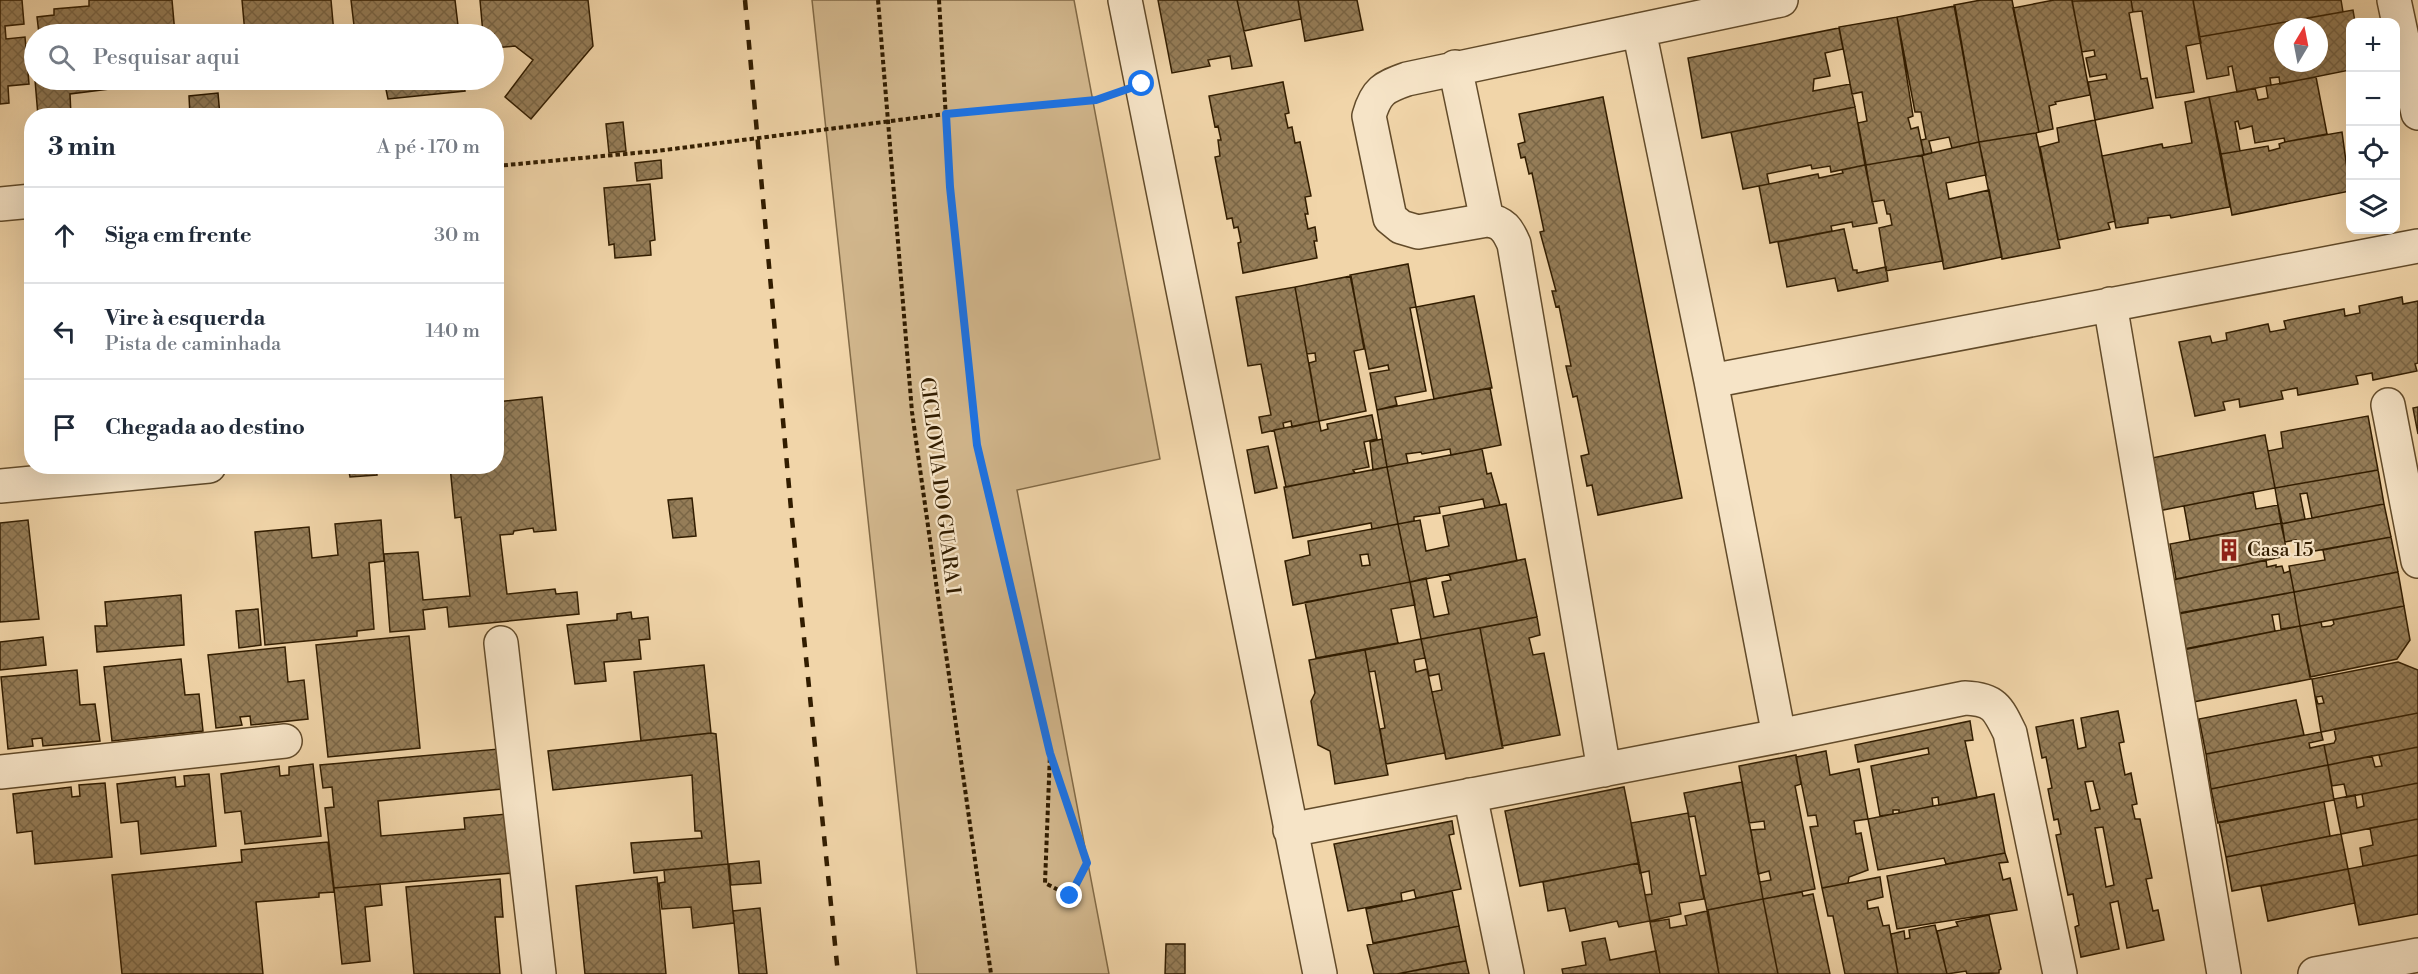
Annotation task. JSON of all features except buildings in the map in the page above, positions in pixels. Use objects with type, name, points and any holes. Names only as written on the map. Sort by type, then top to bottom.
[{"type":"street","points":[[1125,0],[1320,974]]},
{"type":"street","points":[[1604,770],[1514,244],[1507,228],[1487,219],[1418,232],[1401,227],[1390,218],[1369,116],[1373,100],[1387,86],[1407,79],[1781,0]]},
{"type":"street","points":[[2394,0],[2418,113]]},
{"type":"street","points":[[1639,30],[1711,381],[1779,736]]},
{"type":"street","points":[[1455,68],[1487,219]]},
{"type":"street","points":[[0,204],[24,202]]},
{"type":"street","points":[[1711,381],[2418,246]]},
{"type":"street","points":[[2110,304],[2224,974]]},
{"type":"street","points":[[2388,405],[2418,561]]},
{"type":"street","points":[[0,486],[125,474]]},
{"type":"street","points":[[501,643],[539,974]]},
{"type":"street","points":[[1290,830],[1965,698],[1980,699],[1993,704],[2001,714],[2010,733],[2060,974]]},
{"type":"street","points":[[0,772],[285,741]]},
{"type":"street","points":[[1470,795],[1506,974]]},
{"type":"street","points":[[2315,974],[2418,955]]},
{"type":"path","name":"CICLOVIA DO GUARA I","points":[[878,0],[912,412],[992,974]]},
{"type":"path","points":[[939,0],[950,187],[977,445],[1050,753],[1087,863],[1070,896],[1045,883],[1050,753]]},
{"type":"path","points":[[504,165],[657,151],[946,114],[1096,100],[1142,84]]},
{"type":"shaded area","points":[[812,0],[1074,0],[1160,459],[1017,490],[1109,974],[917,974]]},
{"type":"railway","points":[[745,0],[791,509],[838,974]]},
{"type":"place","name":"Casa 15","points":[[2229,550]]},
{"type":"route","points":[[1070,896],[1087,863],[1050,753],[977,445],[950,187],[946,114],[1096,100],[1142,84]]}]
